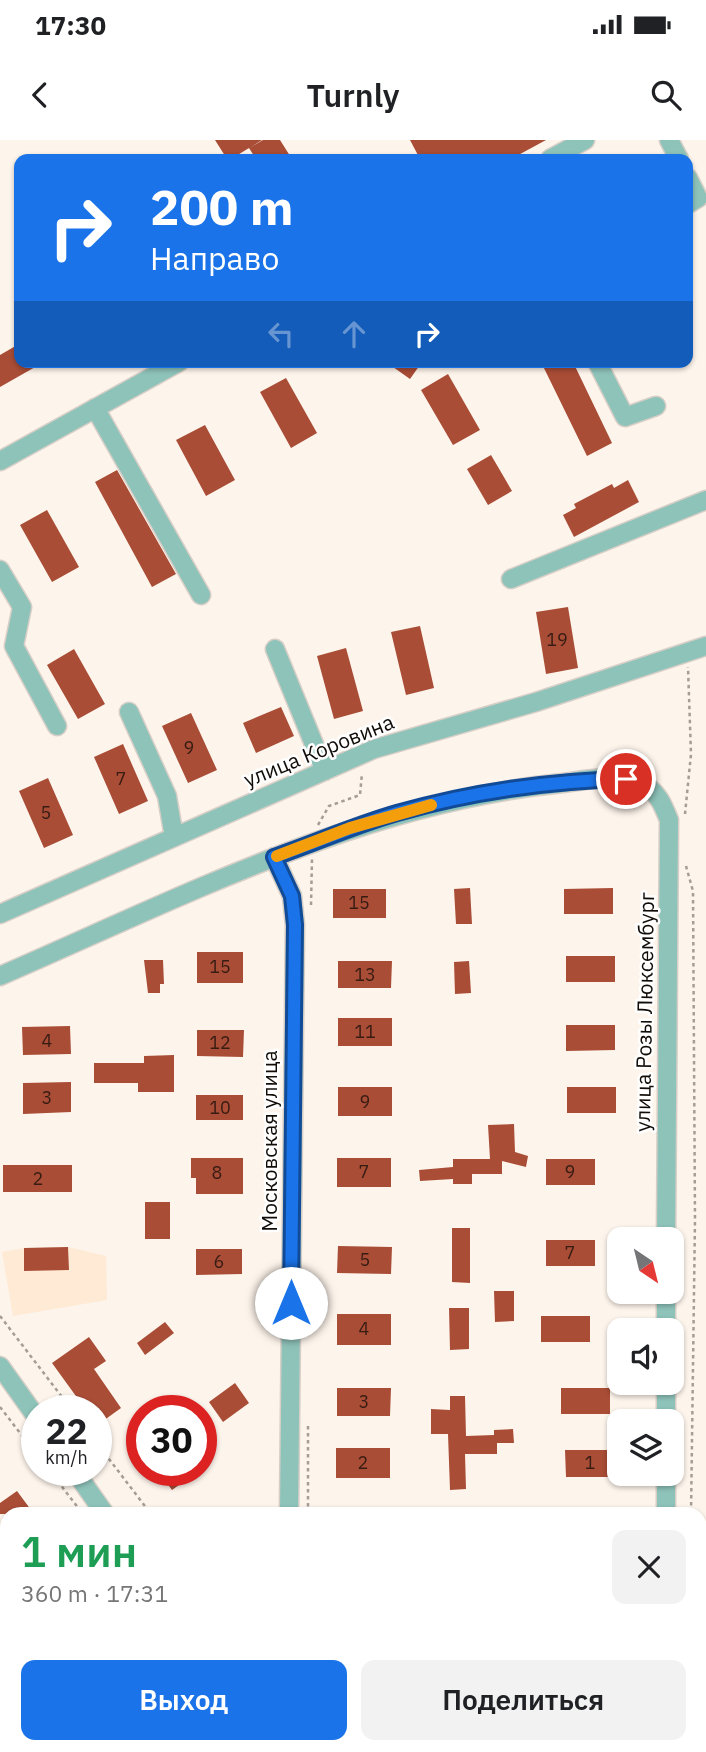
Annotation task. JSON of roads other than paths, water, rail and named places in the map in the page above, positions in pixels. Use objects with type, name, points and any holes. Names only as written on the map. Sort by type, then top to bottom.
[{"type":"street","points":[[559,154],[585,140]]},
{"type":"street","points":[[0,461],[168,368]]},
{"type":"street","points":[[600,368],[625,417],[656,405]]},
{"type":"street","points":[[95,408],[201,595]]},
{"type":"street","points":[[511,579],[706,500]]},
{"type":"street","points":[[0,570],[22,607],[14,646],[57,726]]},
{"type":"street","name":"улица Коровина","points":[[0,914],[363,754],[706,646]]},
{"type":"street","points":[[275,649],[325,771]]},
{"type":"street","points":[[129,712],[167,796],[174,837]]},
{"type":"street","name":"улица Розы Люксембург","points":[[274,857],[396,813],[526,786],[626,779],[641,782],[653,790],[669,820],[666,1227]]},
{"type":"street","points":[[0,976],[274,857]]},
{"type":"street","name":"Московская улица","points":[[274,857],[292,896],[295,925],[289,1507]]},
{"type":"street","points":[[0,1366],[21,1396]]},
{"type":"street","points":[[85,1486],[100,1507]]},
{"type":"street","points":[[666,1486],[666,1507]]}]
